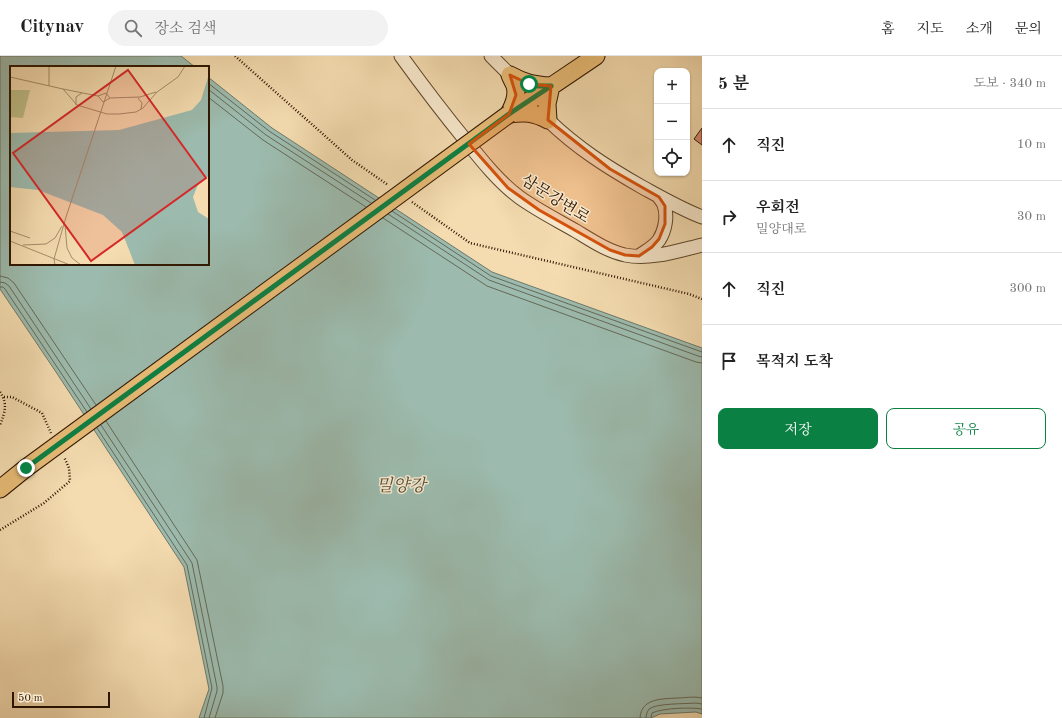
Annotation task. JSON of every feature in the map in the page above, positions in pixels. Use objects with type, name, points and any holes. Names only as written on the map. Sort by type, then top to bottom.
[{"type":"main road","points":[[2,488],[26,468],[509,114],[596,56]]},
{"type":"main road","points":[[510,75],[529,84],[551,86]]},
{"type":"main road","points":[[509,114],[515,103],[516,94],[515,86],[510,75]]},
{"type":"main road","points":[[548,120],[547,104],[551,86]]},
{"type":"main road","points":[[509,114],[525,112],[548,120]]},
{"type":"street","name":"삼문강변로","points":[[401,56],[434,102],[490,170],[519,198],[610,250],[625,255],[651,256],[702,245]]},
{"type":"street","points":[[491,56],[510,75]]},
{"type":"street","points":[[548,120],[568,138],[610,169],[673,205],[702,217]]},
{"type":"street","points":[[639,256],[652,247],[659,239],[663,231],[666,216],[665,206],[660,197]]},
{"type":"path","points":[[235,56],[352,160],[389,186]]},
{"type":"path","points":[[408,199],[470,243],[689,294],[702,299]]},
{"type":"path","points":[[0,392],[4,397],[6,410],[0,425]]},
{"type":"highlighted area","points":[[510,75],[529,84],[551,86],[548,120],[610,169],[659,197],[665,206],[665,224],[659,239],[652,247],[639,256],[625,255],[610,250],[539,210],[508,188],[469,144],[509,114],[516,95]]},
{"type":"water","name":"밀양강","points":[[0,56],[181,56],[194,66],[10,66],[10,265],[209,265],[209,78],[272,128],[492,272],[702,348],[702,714],[696,712],[660,714],[651,718],[199,718],[209,689],[184,567],[0,289]]},
{"type":"building","points":[[702,128],[702,145],[694,139]]},
{"type":"route","points":[[26,468],[509,114],[551,86],[529,84]]}]
